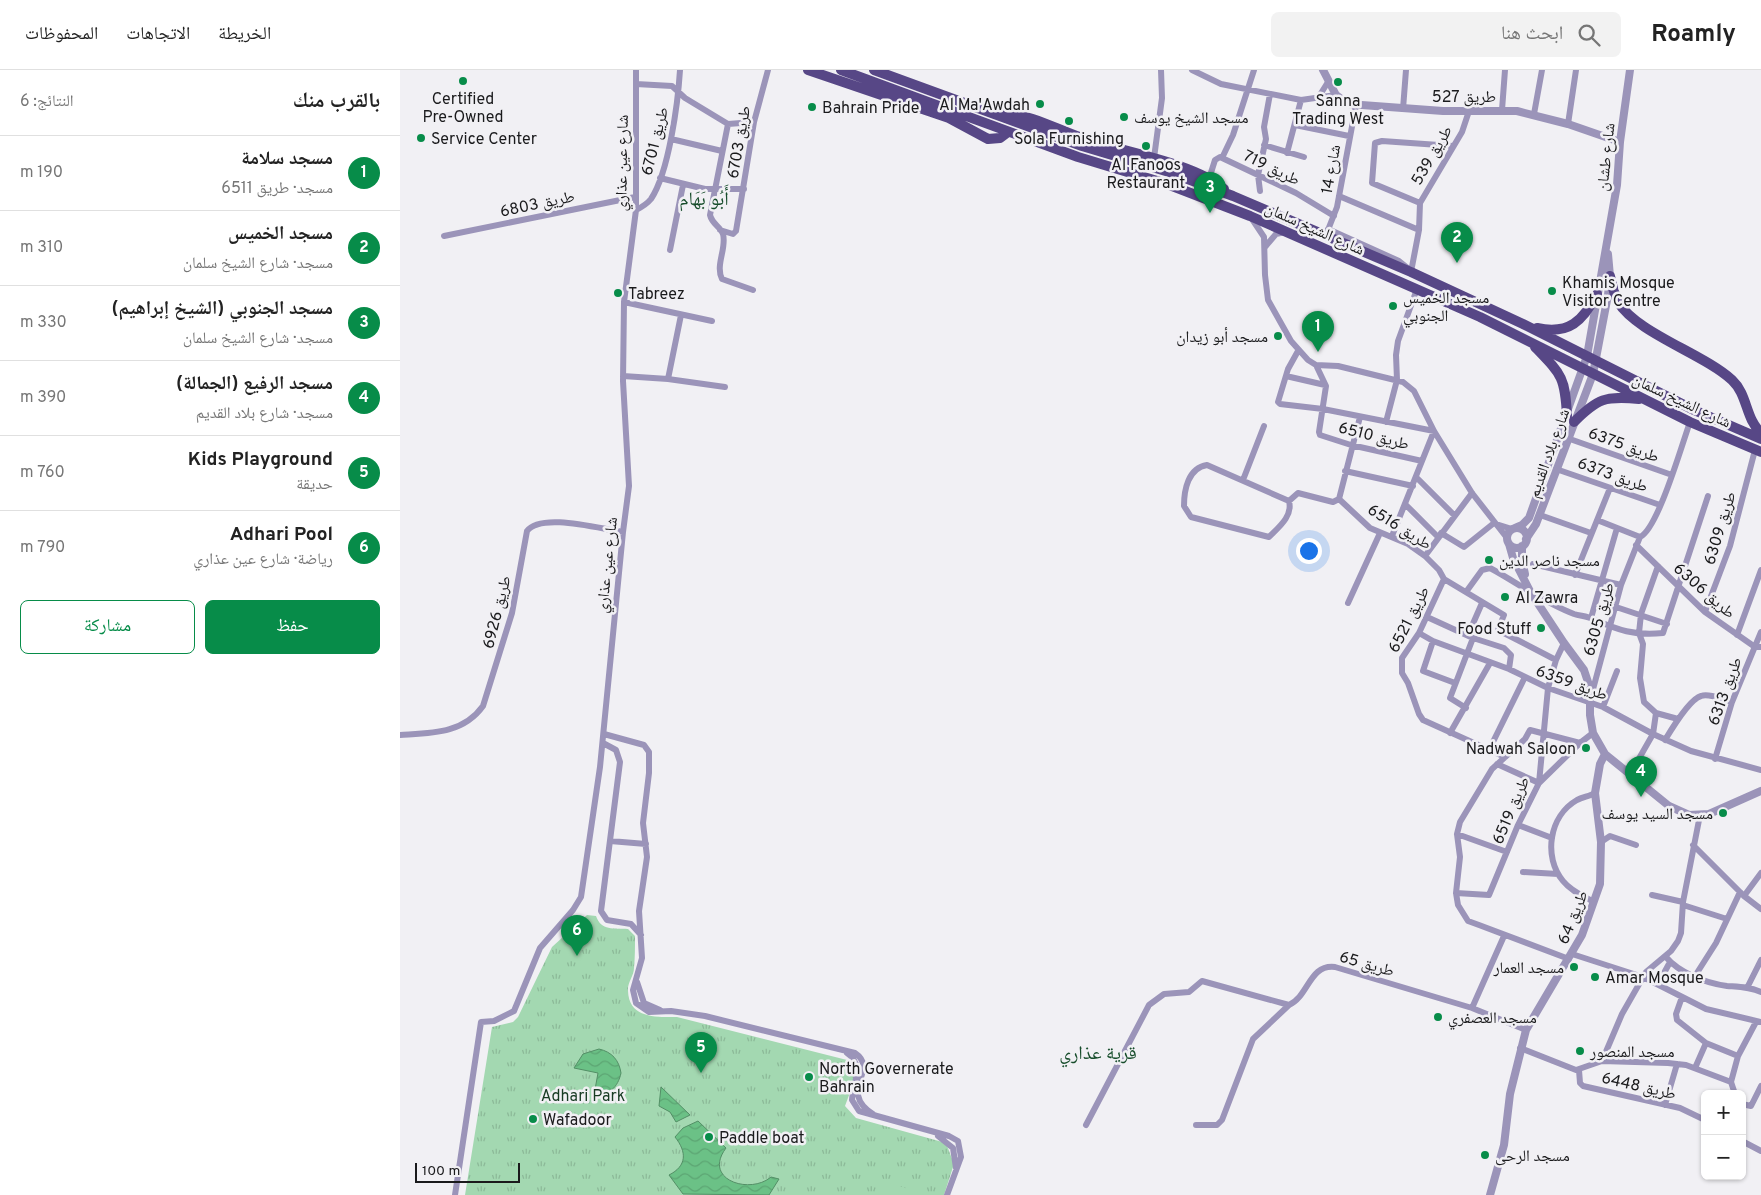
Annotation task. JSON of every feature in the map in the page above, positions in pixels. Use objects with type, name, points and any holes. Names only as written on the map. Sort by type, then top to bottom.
[{"type":"main road","points":[[808,70],[949,118],[988,139],[1000,138],[1008,132]]},
{"type":"main road","name":"شارع الشيخ سلمان","points":[[841,70],[1078,157],[1167,184],[1250,216],[1530,341],[1690,422],[1758,451]]},
{"type":"main road","name":"شارع الشيخ سلمان","points":[[874,70],[1082,146],[1169,172],[1327,232],[1523,324],[1694,410],[1761,439]]},
{"type":"main road","points":[[997,115],[1019,116],[1091,141],[1154,158],[1209,179],[1233,196]]},
{"type":"main road","points":[[1610,276],[1618,302],[1626,311],[1655,332],[1733,381],[1744,399],[1750,420],[1761,433]]},
{"type":"main road","points":[[1523,324],[1555,331],[1568,327],[1588,312],[1596,294]]},
{"type":"main road","points":[[1530,341],[1556,370],[1565,386],[1570,419],[1601,399],[1615,397],[1645,400]]},
{"type":"street","name":"شارع عين عذاري","points":[[455,1195],[481,1024],[484,1021],[494,1021],[514,1011],[540,948],[573,910],[581,896],[603,743],[630,470],[623,376],[624,302],[636,210],[636,70]]},
{"type":"street","name":"طريق 6701","points":[[636,210],[650,200],[660,178],[671,139],[680,70]]},
{"type":"street","name":"طريق 6703","points":[[720,230],[732,234],[735,233],[754,122],[768,70]]},
{"type":"street","points":[[1154,158],[1162,98],[1161,70]]},
{"type":"street","points":[[1192,70],[1221,84],[1301,100],[1336,94]]},
{"type":"street","points":[[1222,158],[1233,135],[1254,70]]},
{"type":"street","name":"طريق 527","points":[[1323,70],[1336,94],[1343,101],[1356,105],[1469,112],[1502,110],[1534,114],[1620,142]]},
{"type":"street","points":[[1403,109],[1406,70]]},
{"type":"street","points":[[1502,110],[1505,70]]},
{"type":"street","points":[[1534,114],[1542,70]]},
{"type":"street","points":[[1568,124],[1576,70]]},
{"type":"street","name":"شارع طشان","points":[[1593,374],[1592,358],[1596,294],[1608,247],[1619,171],[1620,142],[1630,70]]},
{"type":"street","points":[[1318,98],[1328,82]]},
{"type":"street","points":[[636,84],[672,86],[678,92],[728,124],[735,126],[754,122]]},
{"type":"street","points":[[1260,191],[1258,175],[1266,136],[1264,127],[1270,94]]},
{"type":"street","points":[[1287,153],[1301,100]]},
{"type":"street","name":"شارع 14","points":[[1327,232],[1334,216],[1339,196],[1356,105]]},
{"type":"street","name":"طريق 539","points":[[1411,272],[1418,230],[1420,203],[1462,132],[1469,112]]},
{"type":"street","points":[[728,124],[710,215],[712,222],[724,237],[720,271],[722,279],[753,290]]},
{"type":"street","points":[[1295,124],[1349,136]]},
{"type":"street","points":[[671,139],[722,151]]},
{"type":"street","points":[[1420,203],[1372,183],[1376,143],[1382,141],[1453,146]]},
{"type":"street","points":[[1264,145],[1304,157]]},
{"type":"street","name":"طريق 719","points":[[1209,179],[1216,158],[1222,158],[1296,193],[1334,216]]},
{"type":"street","points":[[660,178],[683,185],[715,190],[744,189]]},
{"type":"street","points":[[670,250],[683,185]]},
{"type":"street","points":[[1339,196],[1418,230]]},
{"type":"street","name":"طريق 6803","points":[[444,236],[636,197]]},
{"type":"street","points":[[1250,216],[1262,230],[1265,247],[1265,275],[1268,300],[1279,322],[1298,351],[1316,365],[1325,385],[1323,409],[1434,431]]},
{"type":"street","points":[[1265,247],[1276,234],[1286,232]]},
{"type":"street","name":"شارع طشان","points":[[1583,368],[1592,358],[1610,276],[1608,247]]},
{"type":"street","points":[[1386,422],[1400,381],[1396,354],[1398,341],[1417,290]]},
{"type":"street","points":[[624,302],[712,322]]},
{"type":"street","points":[[668,379],[681,315]]},
{"type":"street","name":"طريق 6510","points":[[1298,351],[1286,376],[1278,403],[1323,409],[1320,435],[1352,445],[1422,461]]},
{"type":"street","points":[[1316,365],[1338,366],[1400,381],[1414,391],[1434,431],[1494,523],[1515,548],[1524,543]]},
{"type":"street","name":"شارع بلاد القديم","points":[[1524,543],[1540,515],[1568,438],[1570,419],[1583,368]]},
{"type":"street","name":"شارع بلاد القديم","points":[[1508,541],[1514,528],[1522,525],[1529,518],[1570,419],[1593,374]]},
{"type":"street","points":[[623,376],[668,379],[725,387]]},
{"type":"street","points":[[1286,376],[1325,385]]},
{"type":"street","points":[[1289,501],[1298,493],[1333,502],[1339,499],[1360,417]]},
{"type":"street","points":[[1597,520],[1640,537],[1646,533],[1660,506],[1690,422]]},
{"type":"street","points":[[1243,480],[1264,426]]},
{"type":"street","name":"طريق 6510","points":[[1392,536],[1417,478],[1434,431]]},
{"type":"street","name":"طريق 6375","points":[[1568,438],[1672,475]]},
{"type":"street","name":"طريق 6309","points":[[1705,612],[1730,546],[1758,451]]},
{"type":"street","points":[[1207,465],[1289,501],[1291,507],[1286,520],[1270,537],[1191,517],[1186,511],[1184,501],[1193,471],[1198,466],[1207,465]]},
{"type":"street","name":"طريق 6373","points":[[1556,469],[1660,506]]},
{"type":"street","points":[[1345,471],[1413,486]]},
{"type":"street","points":[[1417,478],[1454,515]]},
{"type":"street","points":[[1575,575],[1610,488]]},
{"type":"street","points":[[1425,556],[1472,492]]},
{"type":"street","points":[[1466,592],[1482,570],[1490,568],[1574,614],[1591,618],[1609,628],[1639,633],[1663,634],[1708,496]]},
{"type":"street","name":"طريق 6516","points":[[1339,499],[1370,528],[1408,544],[1425,556],[1439,570],[1444,579],[1504,616],[1497,629],[1510,638]]},
{"type":"street","name":"طريق 6516","points":[[1406,505],[1440,535],[1462,546],[1466,546],[1494,523]]},
{"type":"street","points":[[1540,515],[1591,533]]},
{"type":"street","name":"طريق 6926","points":[[400,735],[440,733],[462,726],[476,717],[483,706],[512,613],[527,531],[531,526],[549,521],[623,532]]},
{"type":"street","points":[[1494,523],[1524,531],[1523,567],[1531,592]]},
{"type":"street","points":[[1591,618],[1617,528]]},
{"type":"street","points":[[1348,603],[1380,533]]},
{"type":"street","name":"طريق 6305","points":[[1590,702],[1621,585],[1640,537]]},
{"type":"street","points":[[1508,541],[1513,558],[1531,592],[1564,644],[1584,670],[1590,688],[1593,733],[1605,754],[1629,776],[1674,809],[1689,815],[1714,812],[1761,791]]},
{"type":"street","name":"طريق 6306","points":[[1636,546],[1705,612],[1737,635],[1758,647]]},
{"type":"street","points":[[1533,564],[1621,585]]},
{"type":"street","points":[[1658,566],[1641,614],[1639,633],[1644,644],[1640,678],[1644,702],[1656,713],[1678,719]]},
{"type":"street","points":[[1737,635],[1761,570]]},
{"type":"street","name":"طريق 6521","points":[[1444,579],[1419,633],[1402,658],[1402,673],[1408,683],[1418,714],[1423,720],[1450,733]]},
{"type":"street","points":[[1466,708],[1450,699],[1468,654],[1470,636],[1482,603]]},
{"type":"street","points":[[1616,607],[1667,624]]},
{"type":"street","points":[[1427,616],[1470,636],[1504,648],[1511,655],[1509,669]]},
{"type":"street","name":"طريق 6313","points":[[1715,760],[1732,702],[1758,647],[1761,632]]},
{"type":"street","name":"طريق 6359","points":[[1419,633],[1433,642],[1509,669],[1524,678],[1548,688],[1603,706],[1665,740],[1715,760],[1761,770]]},
{"type":"street","points":[[1504,648],[1510,638],[1556,660]]},
{"type":"street","points":[[1433,642],[1423,670],[1456,684]]},
{"type":"street","name":"طريق 6519","points":[[1456,893],[1489,895],[1518,825],[1539,783],[1544,732],[1543,720],[1548,688],[1556,660],[1564,644]]},
{"type":"street","points":[[1490,663],[1450,733],[1506,757],[1497,764],[1487,777],[1460,822],[1457,834],[1459,844],[1456,893],[1458,905],[1468,921],[1504,936],[1643,977],[1706,1009],[1758,1022],[1738,1056],[1731,1082],[1734,1090]]},
{"type":"street","points":[[1603,706],[1617,671]]},
{"type":"street","points":[[1489,750],[1524,678]]},
{"type":"street","points":[[1665,740],[1678,719],[1702,695],[1732,702]]},
{"type":"street","points":[[1629,776],[1653,734],[1656,713]]},
{"type":"street","name":"طريق 6519","points":[[1506,757],[1525,739],[1530,730],[1544,732]]},
{"type":"street","points":[[1544,732],[1580,743]]},
{"type":"street","points":[[1497,764],[1539,783],[1593,733]]},
{"type":"street","points":[[604,734],[644,745],[649,752],[649,773],[643,823],[646,844],[639,911],[642,963],[636,981],[644,1003],[662,1011],[705,1016],[854,1053],[862,1061],[863,1067],[857,1083],[859,1103],[873,1114],[949,1136],[960,1144],[962,1157],[948,1195]]},
{"type":"street","points":[[603,743],[616,750],[620,762],[601,911],[607,920],[628,924],[636,928],[642,938]]},
{"type":"street","name":"طريق 64","points":[[1490,1195],[1504,1145],[1510,1094],[1526,1030],[1582,935],[1600,884],[1601,842],[1596,794],[1600,764],[1605,754]]},
{"type":"street","points":[[1594,902],[1570,888],[1558,874],[1553,862],[1552,838],[1558,820],[1570,806],[1596,794]]},
{"type":"street","points":[[1602,1061],[1611,1037],[1643,977],[1654,963],[1674,948],[1681,933],[1683,903],[1700,815]]},
{"type":"street","points":[[1518,825],[1552,838]]},
{"type":"street","points":[[1457,834],[1507,852]]},
{"type":"street","points":[[1601,842],[1610,836],[1636,845]]},
{"type":"street","points":[[610,841],[646,844]]},
{"type":"street","points":[[1693,845],[1742,894],[1761,909]]},
{"type":"street","points":[[1523,872],[1558,874]]},
{"type":"street","points":[[1695,976],[1716,943],[1727,919],[1742,894],[1761,873]]},
{"type":"street","points":[[1652,895],[1683,903],[1727,919]]},
{"type":"street","points":[[628,924],[635,919],[639,911]]},
{"type":"street","points":[[1472,1008],[1504,936]]},
{"type":"street","points":[[1665,956],[1670,962],[1695,976],[1727,986],[1748,986],[1761,992]]},
{"type":"street","points":[[1748,986],[1761,960]]},
{"type":"street","points":[[1658,984],[1670,962]]},
{"type":"street","name":"طريق 65","points":[[1289,1005],[1297,1001],[1313,976],[1321,968],[1328,966],[1472,1008],[1526,1030]]},
{"type":"street","points":[[1086,1125],[1149,1005],[1164,994],[1189,992],[1202,981],[1289,1005]]},
{"type":"street","points":[[1682,997],[1676,1014],[1677,1020],[1706,1042],[1738,1056]]},
{"type":"street","points":[[1196,1125],[1217,1125],[1222,1120],[1253,1039],[1289,1005]]},
{"type":"street","points":[[1695,1068],[1706,1042]]},
{"type":"street","points":[[1520,1048],[1579,1070],[1602,1061],[1677,1064],[1695,1068],[1731,1082]]},
{"type":"street","points":[[1665,1105],[1677,1064]]},
{"type":"street","name":"طريق 6448","points":[[1579,1070],[1580,1083],[1583,1086],[1688,1111],[1701,1118]]},
{"type":"street","points":[[1746,1105],[1751,1106],[1761,1086]]},
{"type":"street","points":[[1746,1143],[1761,1152]]},
{"type":"green space","name":"Adhari Park","points":[[587,915],[596,916],[598,921],[605,926],[628,929],[635,936],[634,971],[628,991],[633,1007],[639,1012],[645,1015],[677,1017],[847,1060],[855,1079],[845,1106],[856,1118],[946,1143],[954,1164],[944,1195],[465,1195],[492,1027],[513,1022],[518,1017],[552,947]]},
{"type":"green space","points":[[890,1183],[926,1195],[886,1195]]},
{"type":"water","points":[[599,1049],[608,1052],[614,1057],[619,1064],[621,1073],[618,1082],[612,1090],[604,1094],[594,1095],[598,1073],[574,1068],[583,1054]]},
{"type":"water","points":[[661,1087],[690,1115],[676,1122],[670,1112],[659,1106]]},
{"type":"water","points":[[698,1121],[726,1148],[720,1159],[720,1169],[724,1176],[741,1184],[752,1185],[771,1177],[779,1179],[769,1195],[683,1194],[669,1175],[679,1167],[683,1158],[682,1148],[675,1137],[683,1128]]},
{"type":"place","name":"Certified Pre-Owned","points":[[463,81]]},
{"type":"place","name":"Sanna Trading West","points":[[1338,82]]},
{"type":"place","name":"Al Ma'Awdah","points":[[1040,104]]},
{"type":"place","name":"Bahrain Pride","points":[[812,107]]},
{"type":"place","name":"مسجد الشيخ يوسف","points":[[1124,117]]},
{"type":"place","name":"Sola Furnishing","points":[[1069,121]]},
{"type":"place","name":"Service Center","points":[[421,138]]},
{"type":"place","name":"Al Fanoos Restaurant","points":[[1146,146]]},
{"type":"place","name":"مسجد الجنوبي (الشيخ إبراهيم)","points":[[1210,213]]},
{"type":"place","name":"مسجد الخميس","points":[[1457,263]]},
{"type":"place","name":"Khamis Mosque Visitor Centre","points":[[1552,291]]},
{"type":"place","name":"Tabreez","points":[[618,293]]},
{"type":"place","name":"مسجد الخميس الجنوبي","points":[[1393,306]]},
{"type":"place","name":"مسجد أبو زيدان","points":[[1278,336]]},
{"type":"place","name":"مسجد سلامة","points":[[1318,352]]},
{"type":"place","name":"مسجد ناصر الدين","points":[[1489,560]]},
{"type":"place","name":"Al Zawra","points":[[1505,597]]},
{"type":"place","name":"Food Stuff","points":[[1541,628]]},
{"type":"place","name":"Nadwah Saloon","points":[[1586,748]]},
{"type":"place","name":"مسجد الرفيع (الجمالة)","points":[[1641,797]]},
{"type":"place","name":"مسجد السيد يوسف","points":[[1723,813]]},
{"type":"place","name":"Adhari Pool","points":[[577,956]]},
{"type":"place","name":"مسجد العمار","points":[[1574,967]]},
{"type":"place","name":"Amar Mosque","points":[[1595,977]]},
{"type":"place","name":"مسجد العصفري","points":[[1438,1017]]},
{"type":"place","name":"مسجد المنصور","points":[[1580,1051]]},
{"type":"place","name":"Kids Playground","points":[[701,1073]]},
{"type":"place","name":"North Governerate Bahrain","points":[[809,1077]]},
{"type":"place","name":"Wafadoor","points":[[533,1119]]},
{"type":"place","name":"Paddle boat","points":[[709,1137]]},
{"type":"place","name":"مسجد الرحى","points":[[1485,1155]]},
{"type":"district","name":"أَبُو بَهَام","points":[[704,198]]},
{"type":"district","name":"قرية عذاري","points":[[1098,1052]]}]
